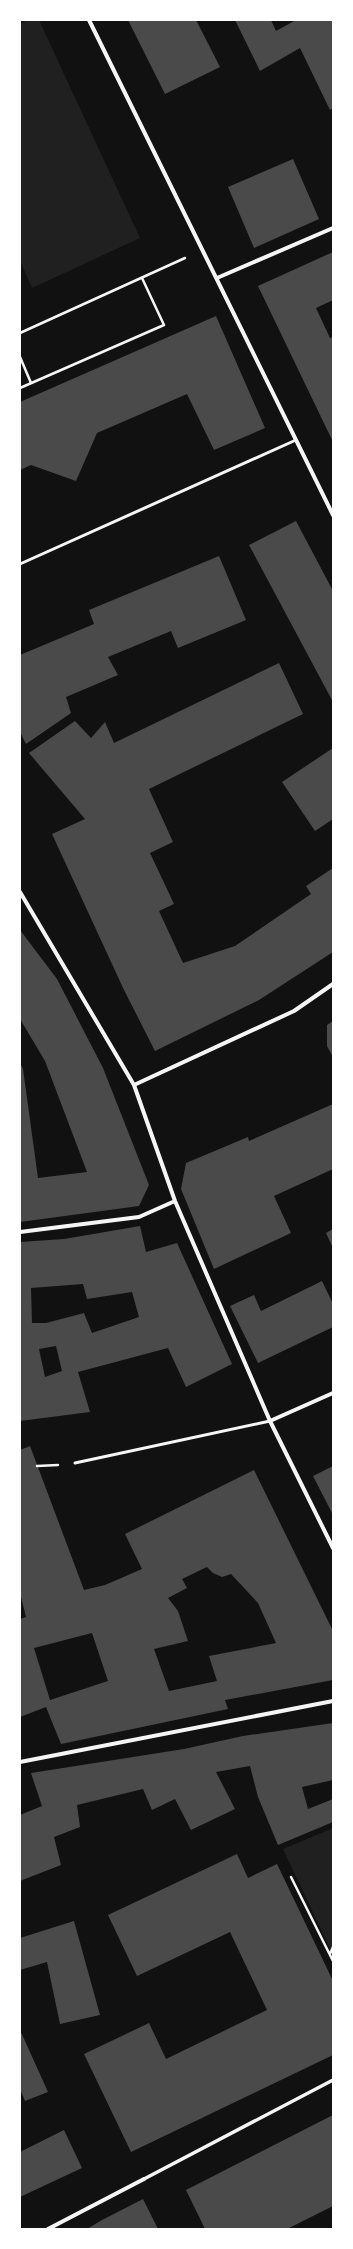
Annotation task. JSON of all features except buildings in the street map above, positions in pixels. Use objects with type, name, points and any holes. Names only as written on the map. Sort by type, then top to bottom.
[{"type":"street","points":[[89,20],[333,515]]},
{"type":"street","points":[[217,278],[333,228]]},
{"type":"street","points":[[20,892],[134,1085],[175,1201],[270,1421],[333,1548]]},
{"type":"street","points":[[134,1085],[294,1011],[333,984]]},
{"type":"street","points":[[20,1232],[139,1217],[175,1201]]},
{"type":"street","points":[[270,1421],[333,1394]]},
{"type":"street","points":[[20,1762],[333,1701]]},
{"type":"street","points":[[48,2229],[333,2080]]},
{"type":"lane","points":[[20,564],[296,440]]},
{"type":"lane","points":[[75,1463],[270,1421]]},
{"type":"path","points":[[20,333],[203,250]]},
{"type":"path","points":[[20,388],[164,325],[142,278]]},
{"type":"path","points":[[20,357],[31,383]]},
{"type":"path","points":[[291,1877],[333,1961]]},
{"type":"path","points":[[330,1954],[333,1947]]},
{"type":"shaded area","points":[[28,20],[39,20],[140,238],[32,288],[20,261],[20,24]]},
{"type":"shaded area","points":[[333,1828],[333,1955],[283,1849]]}]
